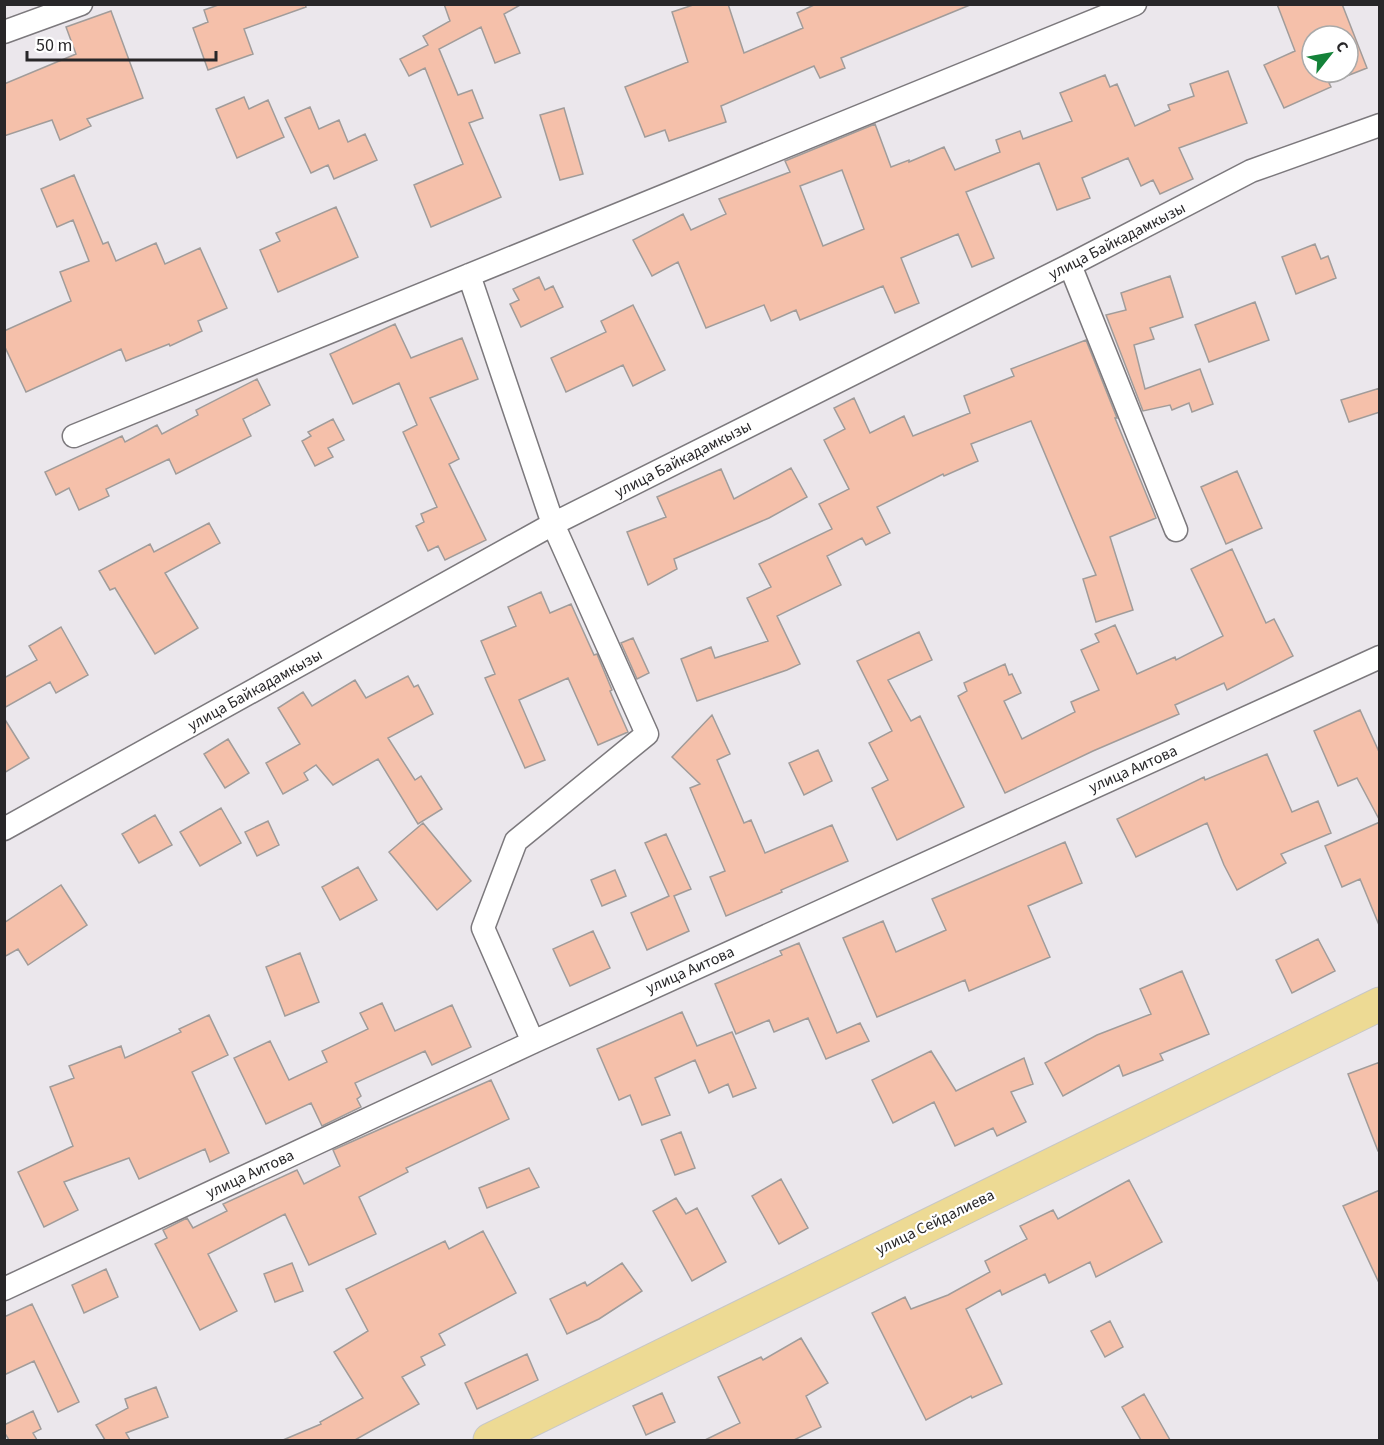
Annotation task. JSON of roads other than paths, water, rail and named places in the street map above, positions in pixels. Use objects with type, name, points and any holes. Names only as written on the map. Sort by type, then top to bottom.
[{"type":"main road","name":"улица Сейдалиева","points":[[490,1440],[1380,1004]]},
{"type":"street","points":[[4,32],[81,4]]},
{"type":"street","points":[[74,436],[1135,4]]},
{"type":"street","name":"улица Байкадамкызы","points":[[4,829],[553,524],[1070,265],[1251,171],[1380,125]]},
{"type":"street","points":[[1070,265],[1176,530]]},
{"type":"street","points":[[469,275],[553,524],[647,734],[516,842],[483,928],[533,1042]]},
{"type":"street","name":"улица Аитова","points":[[4,1289],[533,1042],[1380,657]]}]
